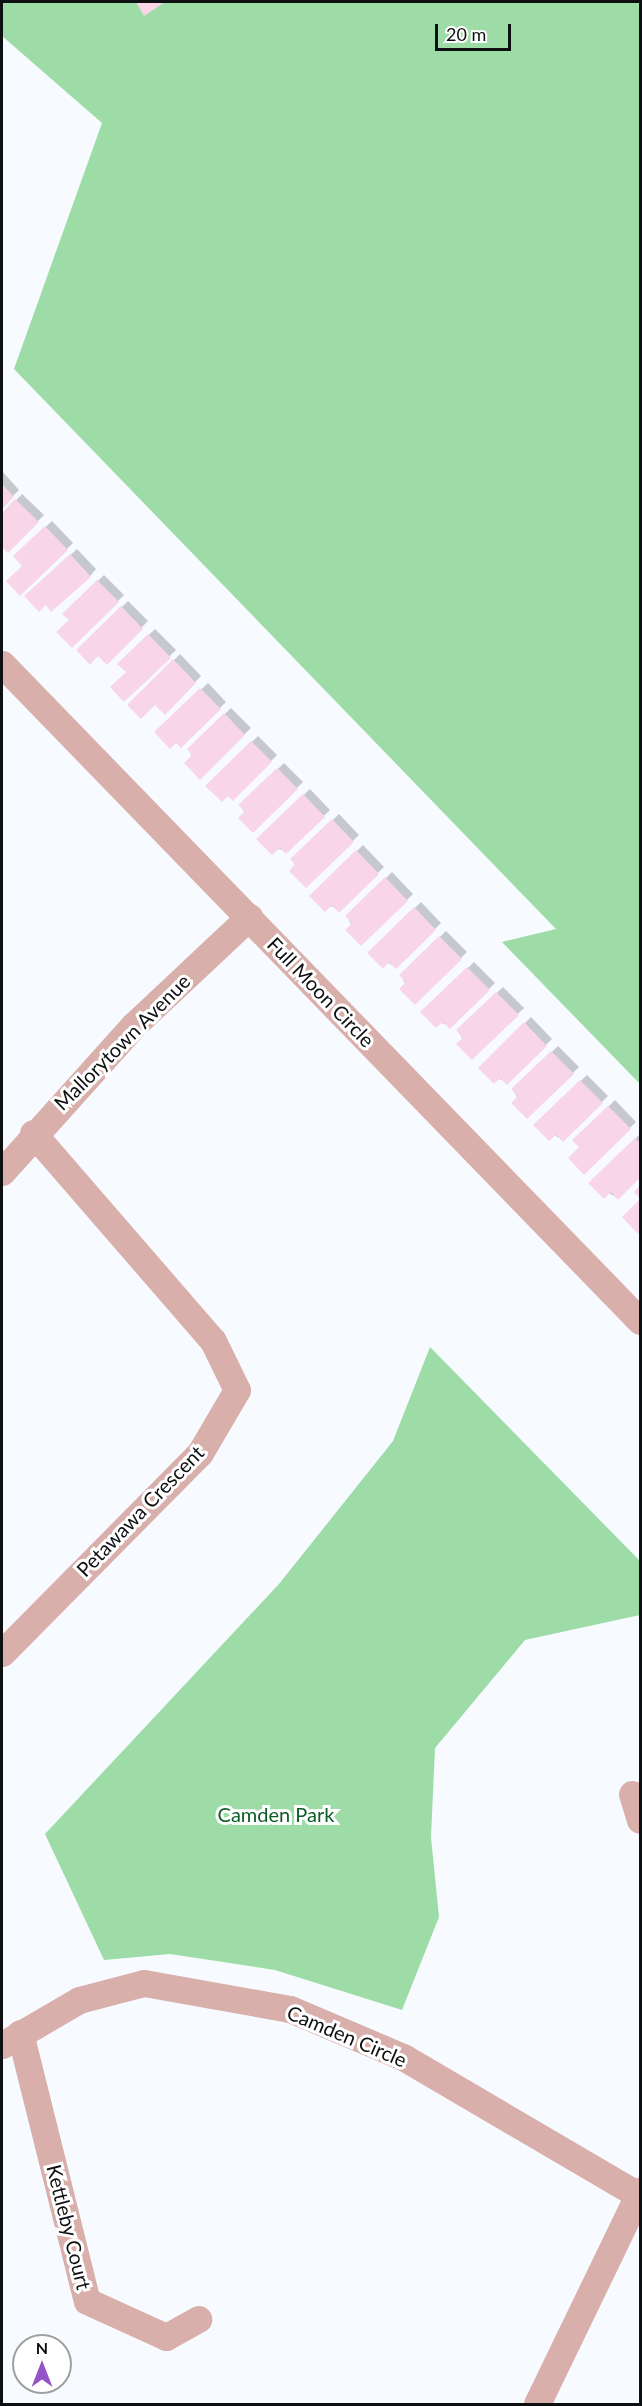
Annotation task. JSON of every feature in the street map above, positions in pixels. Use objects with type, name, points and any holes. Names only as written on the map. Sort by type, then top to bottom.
[{"type":"street","name":"Full Moon Circle","points":[[2,664],[640,1321]]},
{"type":"street","name":"Mallorytown Avenue","points":[[2,1172],[33,1133],[134,1025],[249,917]]},
{"type":"street","name":"Petawawa Crescent","points":[[2,1653],[200,1453],[237,1390],[213,1341],[33,1133]]},
{"type":"street","points":[[632,1794],[640,1820]]},
{"type":"street","name":"Camden Circle","points":[[11,2039],[79,2000],[144,1983],[290,2009],[403,2056],[639,2193]]},
{"type":"street","name":"Kettleby Court","points":[[11,2039],[87,2301],[166,2337],[198,2319]]},
{"type":"street","points":[[537,2404],[639,2193]]},
{"type":"green space","points":[[2,2],[640,2],[640,1084],[502,942],[556,929],[14,369],[102,123],[2,36]]},
{"type":"green space","name":"Camden Park","points":[[430,1347],[640,1561],[640,1615],[525,1640],[435,1748],[431,1837],[439,1917],[402,2010],[275,1970],[170,1954],[104,1960],[45,1834],[279,1584],[393,1441]]},
{"type":"building","points":[[136,2],[165,2],[144,16]]},
{"type":"building","points":[[2,484],[14,497],[2,509]]},
{"type":"building","points":[[15,499],[39,522],[8,553],[2,547],[2,513]]},
{"type":"building","points":[[45,526],[68,550],[20,596],[6,581],[22,566],[13,556]]},
{"type":"building","points":[[70,554],[91,577],[51,612],[46,605],[39,612],[24,596]]},
{"type":"building","points":[[97,580],[119,602],[72,648],[56,632],[69,620],[62,614]]},
{"type":"building","points":[[121,606],[143,629],[107,665],[98,656],[90,665],[76,650]]},
{"type":"building","points":[[148,634],[171,658],[124,702],[110,687],[126,672],[117,664]]},
{"type":"building","points":[[173,659],[196,683],[165,715],[155,705],[141,719],[127,705]]},
{"type":"building","points":[[200,688],[221,709],[181,748],[176,743],[170,749],[154,732]]},
{"type":"building","points":[[224,713],[245,735],[200,780],[184,763],[192,755],[187,749]]},
{"type":"building","points":[[251,741],[272,762],[233,801],[228,796],[222,802],[205,786]]},
{"type":"building","points":[[277,768],[298,789],[253,833],[238,818],[245,811],[238,805]]},
{"type":"building","points":[[303,794],[325,817],[286,854],[280,848],[272,855],[256,839]]},
{"type":"building","points":[[332,819],[354,842],[306,888],[289,871],[295,864],[290,859]]},
{"type":"building","points":[[356,850],[379,874],[339,913],[332,905],[325,912],[309,896]]},
{"type":"building","points":[[385,877],[408,901],[361,946],[345,930],[352,923],[345,916]]},
{"type":"building","points":[[414,907],[436,930],[396,969],[389,962],[383,969],[367,953]]},
{"type":"building","points":[[439,936],[462,959],[415,1005],[399,989],[406,982],[399,975]]},
{"type":"building","points":[[467,967],[490,990],[450,1029],[443,1022],[436,1028],[420,1012]]},
{"type":"building","points":[[496,992],[519,1015],[472,1060],[456,1044],[463,1038],[456,1030]]},
{"type":"building","points":[[524,1022],[547,1046],[507,1085],[500,1078],[494,1084],[478,1068]]},
{"type":"building","points":[[551,1051],[574,1074],[527,1119],[511,1103],[518,1096],[511,1089]]},
{"type":"building","points":[[580,1080],[603,1103],[563,1142],[556,1135],[549,1141],[533,1125]]},
{"type":"building","points":[[608,1106],[631,1129],[584,1175],[568,1158],[579,1147],[572,1140]]},
{"type":"building","points":[[635,1138],[640,1143],[640,1178],[618,1200],[611,1192],[604,1199],[588,1183]]},
{"type":"building","points":[[640,1185],[640,1199],[634,1192]]},
{"type":"building","points":[[640,1199],[640,1231],[638,1234],[622,1217]]}]
